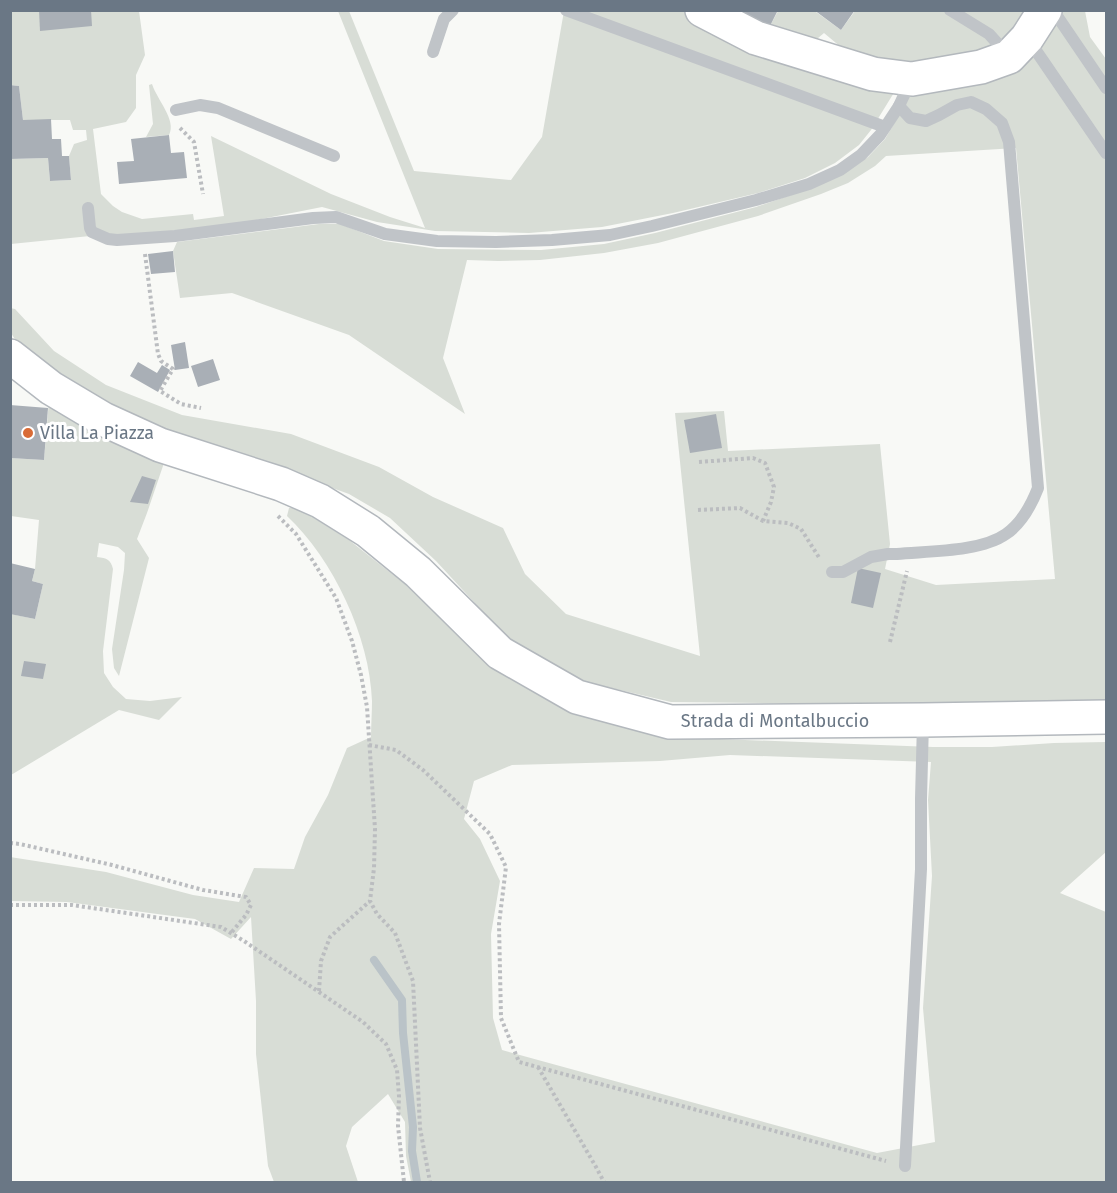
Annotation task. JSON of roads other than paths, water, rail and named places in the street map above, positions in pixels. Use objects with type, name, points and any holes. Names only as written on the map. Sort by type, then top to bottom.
[{"type":"street","points":[[702,10],[756,38],[873,74],[905,93],[981,67],[1018,48],[1045,10]]},
{"type":"street","name":"Strada di Montalbuccio","points":[[10,356],[51,388],[103,419],[160,445],[281,484],[320,501],[368,531],[418,572],[500,653],[577,697],[670,722],[1107,717]]},
{"type":"lane","points":[[433,52],[444,19],[453,10]]},
{"type":"lane","points":[[566,10],[885,126]]},
{"type":"lane","points":[[950,10],[1018,48],[1107,153]]},
{"type":"lane","points":[[1053,10],[1107,88]]},
{"type":"lane","points":[[88,208],[92,232],[117,240],[336,217],[385,234],[437,241],[496,242],[610,235],[756,200],[809,184],[840,170],[861,155],[880,135],[905,93]]},
{"type":"lane","points":[[832,572],[843,572],[871,556],[987,543],[1006,534],[1022,519],[1032,504],[1038,488],[1009,141],[1002,123],[986,109],[971,102],[957,105],[926,121],[910,118],[905,93]]},
{"type":"lane","points":[[176,110],[200,105],[218,108],[334,156]]},
{"type":"lane","points":[[904,1166],[921,869],[923,720]]},
{"type":"waterway","points":[[374,960],[402,1000],[403,1033],[413,1127],[412,1151],[417,1182]]},
{"type":"place","name":"Villa La Piazza","points":[[28,433]]}]
